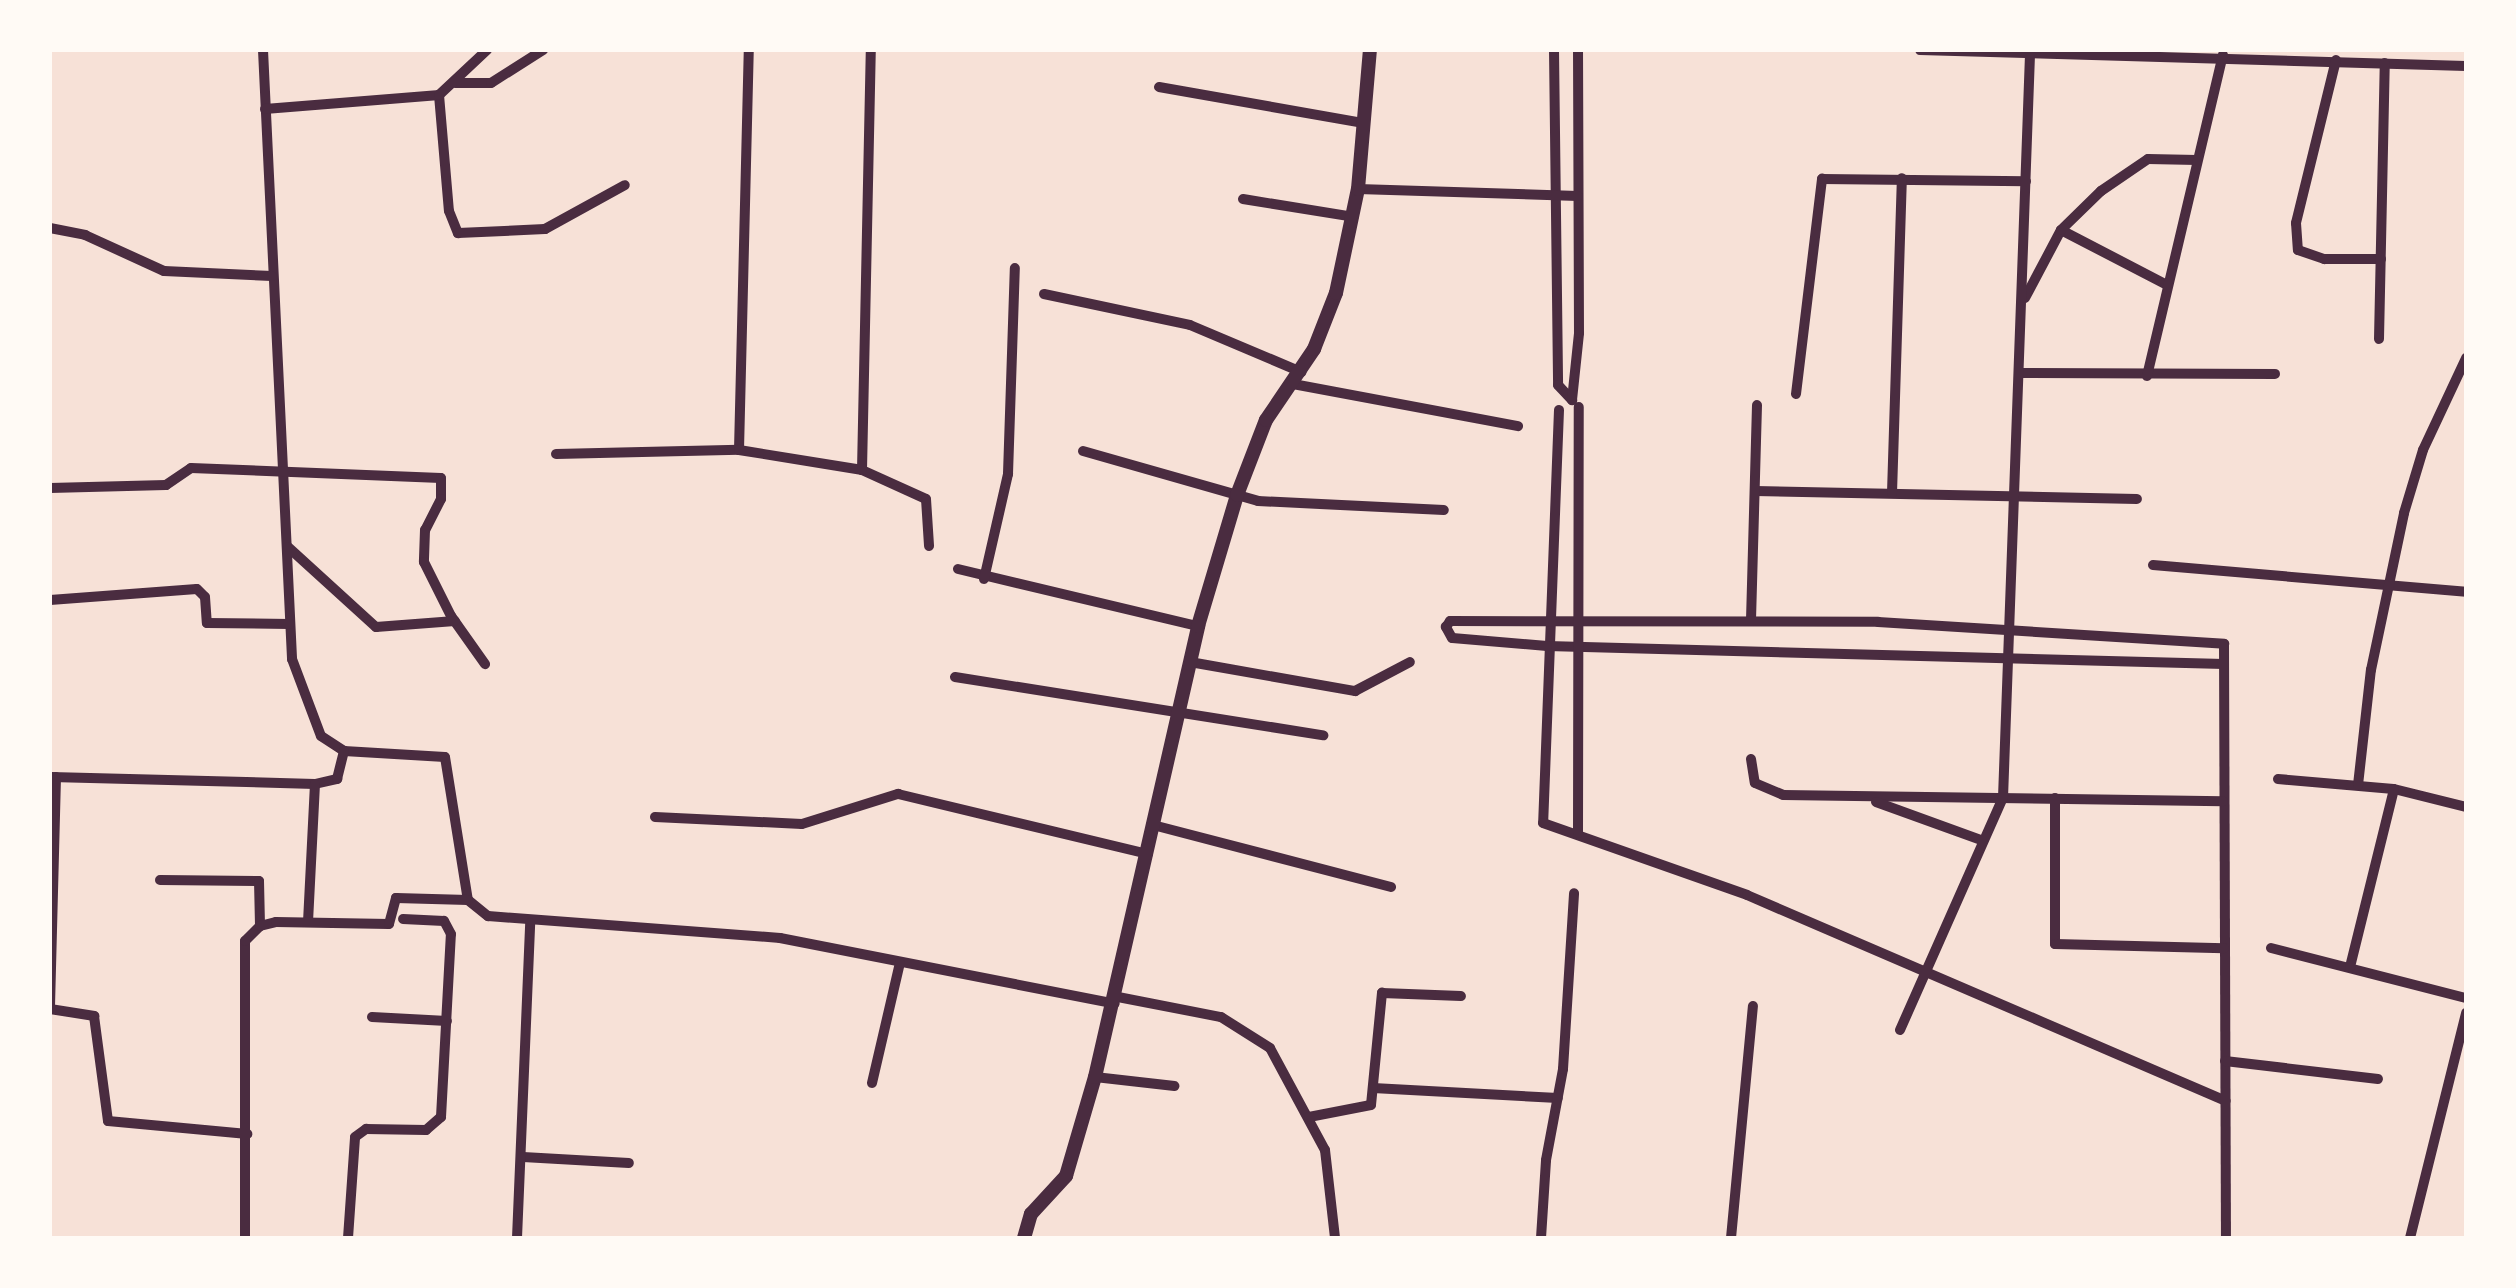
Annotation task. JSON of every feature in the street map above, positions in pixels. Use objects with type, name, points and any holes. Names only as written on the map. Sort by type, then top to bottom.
[{"type":"street","points":[[263,50],[272,276],[286,471],[290,624],[298,688],[321,736],[344,750],[445,757],[468,900]]},
{"type":"street","points":[[265,109],[439,95],[488,50]]},
{"type":"street","points":[[455,82],[491,83],[544,50]]},
{"type":"street","points":[[739,450],[749,50]]},
{"type":"street","points":[[862,470],[871,50]]},
{"type":"street","points":[[1024,1238],[1032,1214],[1066,1176],[1095,1077],[1117,1000],[1198,626],[1237,495],[1266,420],[1297,378],[1336,293],[1358,189],[1370,50]]},
{"type":"street","points":[[1554,50],[1558,385],[1572,400],[1578,380],[1578,50]]},
{"type":"street","points":[[1920,50],[2223,55],[2466,66]]},
{"type":"street","points":[[1900,1030],[1922,972],[2003,798],[2006,630],[2030,53]]},
{"type":"street","points":[[2147,376],[2165,284],[2223,55]]},
{"type":"street","points":[[2336,60],[2296,223],[2298,250],[2324,259],[2381,259]]},
{"type":"street","points":[[2379,338],[2385,63]]},
{"type":"street","points":[[1159,86],[1364,123]]},
{"type":"street","points":[[439,95],[449,211],[458,233],[545,229],[625,184]]},
{"type":"street","points":[[2022,306],[2061,230],[2136,164],[2160,158],[2197,160]]},
{"type":"street","points":[[1892,493],[1902,178]]},
{"type":"street","points":[[1796,394],[1822,179],[2026,181]]},
{"type":"street","points":[[1358,189],[1578,196]]},
{"type":"street","points":[[1243,198],[1354,217]]},
{"type":"street","points":[[50,228],[85,235],[164,272],[272,276]]},
{"type":"street","points":[[2061,230],[2165,284]]},
{"type":"street","points":[[984,579],[1008,474],[1015,268]]},
{"type":"street","points":[[1044,294],[1190,324],[1297,378],[1518,426]]},
{"type":"street","points":[[2358,785],[2388,586],[2423,450],[2466,358]]},
{"type":"street","points":[[2019,374],[2275,374]]},
{"type":"street","points":[[1751,620],[1757,405]]},
{"type":"street","points":[[1578,833],[1574,620],[1579,408]]},
{"type":"street","points":[[1558,410],[1547,620],[1543,824],[1578,833],[1747,895],[2226,1101]]},
{"type":"street","points":[[556,454],[739,450],[862,470],[926,498],[929,546]]},
{"type":"street","points":[[1083,451],[1237,495],[1292,505],[1444,510]]},
{"type":"street","points":[[50,488],[166,485],[191,468],[441,478],[441,498],[422,545],[430,576],[455,622],[486,664]]},
{"type":"street","points":[[1755,491],[2137,498]]},
{"type":"street","points":[[288,546],[376,627],[455,622]]},
{"type":"street","points":[[2153,565],[2466,592]]},
{"type":"street","points":[[958,569],[984,579],[1198,626]]},
{"type":"street","points":[[50,600],[198,589],[205,597],[206,623],[290,624]]},
{"type":"street","points":[[2224,664],[2006,654],[1547,646],[1452,638],[1446,627],[1450,622],[1751,620],[2224,644],[2226,1238]]},
{"type":"street","points":[[2107,636],[2108,658]]},
{"type":"street","points":[[1190,662],[1355,691],[1410,662]]},
{"type":"street","points":[[956,677],[1324,735]]},
{"type":"street","points":[[247,1134],[110,1125],[92,1013],[50,1008],[53,777],[315,784],[338,779],[344,750]]},
{"type":"street","points":[[1752,759],[1752,777],[1765,791],[1866,798],[2223,801]]},
{"type":"street","points":[[2278,779],[2394,789],[2466,807]]},
{"type":"street","points":[[308,922],[315,784]]},
{"type":"street","points":[[2350,967],[2394,789]]},
{"type":"street","points":[[655,817],[802,824],[898,794],[1148,854]]},
{"type":"street","points":[[1866,798],[1981,840]]},
{"type":"street","points":[[2055,798],[2055,944],[2224,948]]},
{"type":"street","points":[[1153,824],[1391,886]]},
{"type":"street","points":[[160,880],[260,881],[260,926],[242,952],[247,1134],[245,1238]]},
{"type":"street","points":[[1541,1238],[1558,1098],[1574,893]]},
{"type":"street","points":[[260,926],[308,922],[389,924],[396,898],[468,900],[488,916],[530,923],[780,938],[1238,1024],[1270,1048],[1310,1117],[1331,1167],[1335,1238]]},
{"type":"street","points":[[348,1238],[355,1137],[366,1130],[436,1126],[450,927],[444,920],[403,919]]},
{"type":"street","points":[[517,1238],[530,923]]},
{"type":"street","points":[[2271,948],[2466,998]]},
{"type":"street","points":[[872,1083],[900,963]]},
{"type":"street","points":[[1310,1117],[1365,1110],[1372,1088],[1382,992],[1461,996]]},
{"type":"street","points":[[1732,1238],[1753,1006]]},
{"type":"street","points":[[2410,1238],[2466,1013]]},
{"type":"street","points":[[372,1017],[446,1021]]},
{"type":"street","points":[[2225,1062],[2378,1079]]},
{"type":"street","points":[[1095,1077],[1174,1086]]},
{"type":"street","points":[[1372,1088],[1558,1098]]},
{"type":"street","points":[[522,1157],[629,1164]]}]
